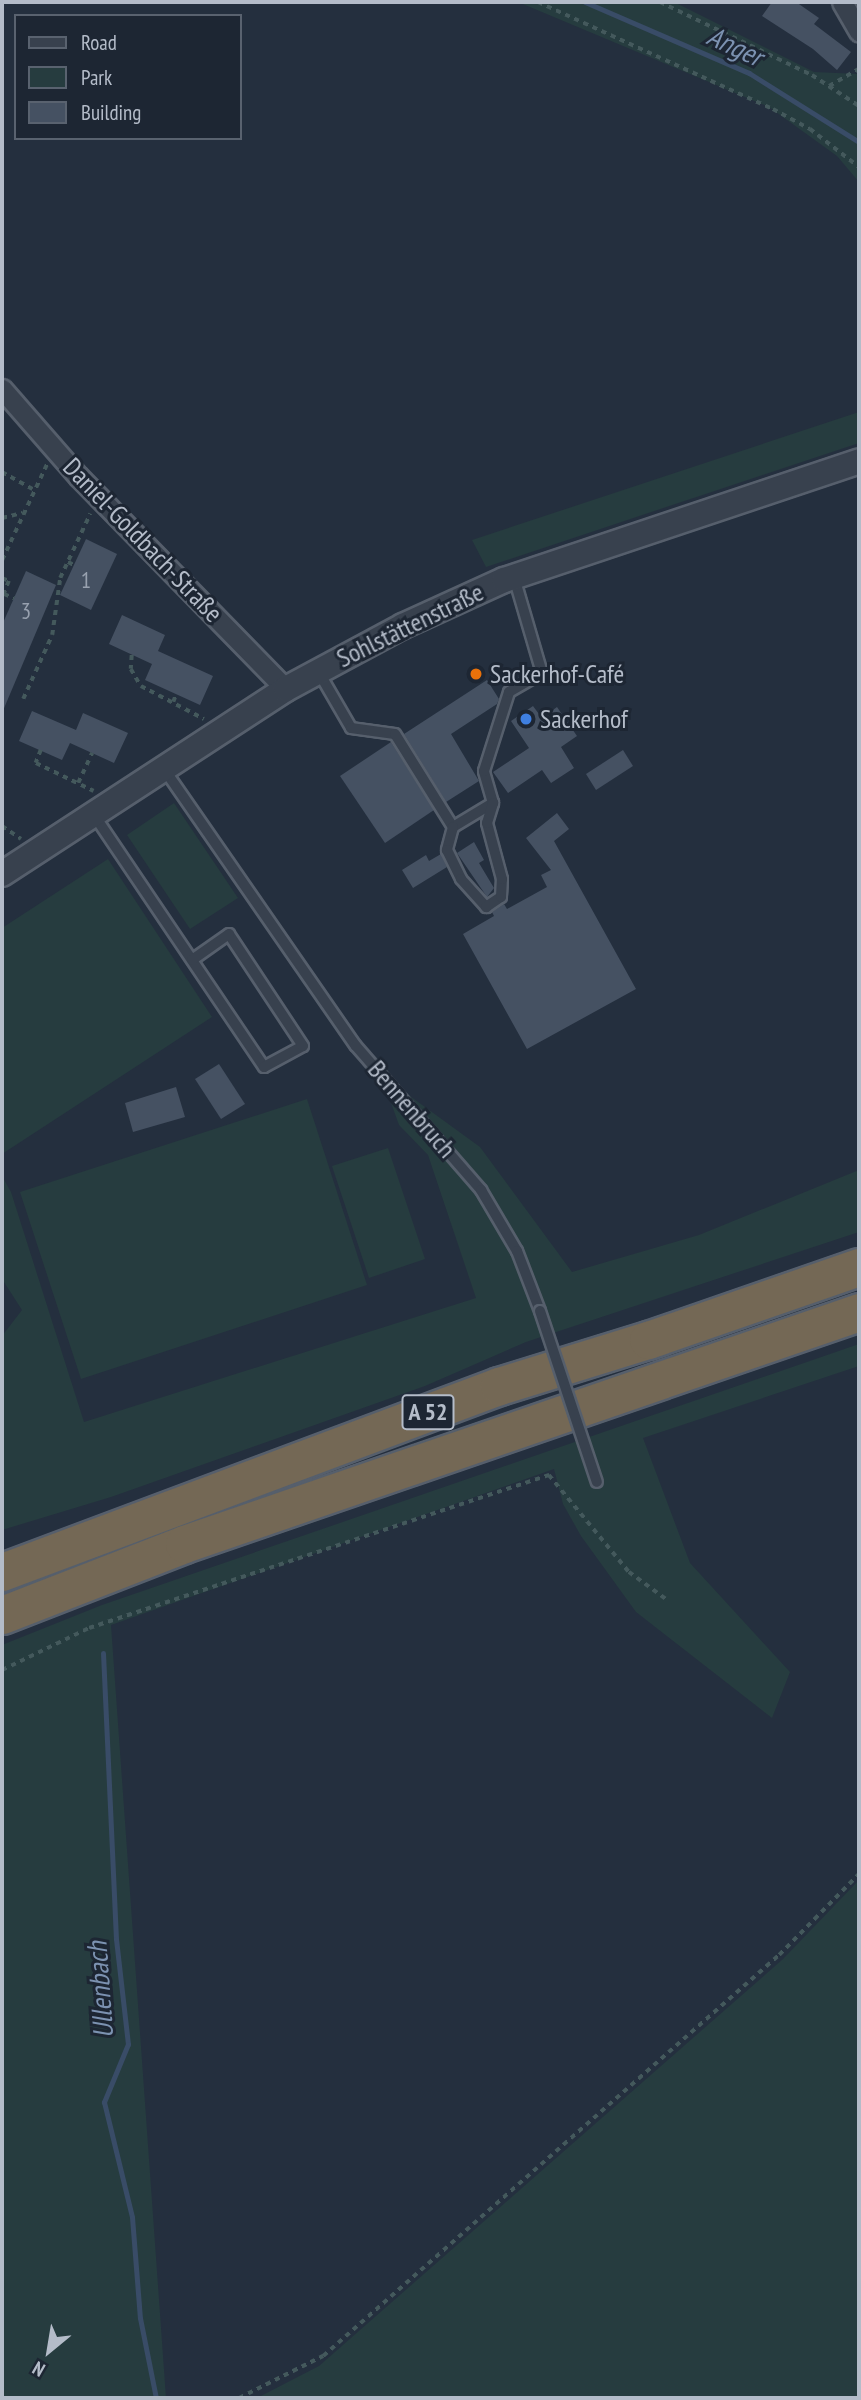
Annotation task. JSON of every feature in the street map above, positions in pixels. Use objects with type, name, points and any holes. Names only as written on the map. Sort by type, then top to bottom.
[{"type":"highway","name":"A 52","points":[[2,1572],[499,1386],[648,1340],[859,1266]]},
{"type":"highway","name":"A 52","points":[[2,1615],[184,1544],[859,1312]]},
{"type":"street","points":[[842,2],[859,32]]},
{"type":"street","name":"Daniel-Goldbach-Straße","points":[[2,389],[98,496],[286,689]]},
{"type":"street","name":"Sohlstättenstraße","points":[[2,874],[317,671],[514,577],[859,461]]},
{"type":"lane","points":[[492,803],[453,827],[447,850],[461,879],[486,907],[501,897],[502,879],[487,823],[492,803],[484,771],[509,692],[542,673],[514,577]]},
{"type":"lane","points":[[317,671],[351,727],[395,734],[453,827]]},
{"type":"lane","name":"Bennenbruch","points":[[164,768],[356,1046],[481,1190],[517,1251],[597,1482]]},
{"type":"lane","points":[[104,808],[192,960],[264,1067],[303,1046],[229,934],[192,960]]},
{"type":"path","points":[[538,2],[773,109],[810,129],[859,167]]},
{"type":"path","points":[[660,2],[829,86],[859,106]]},
{"type":"path","points":[[829,86],[859,69]]},
{"type":"path","points":[[2,560],[33,489],[55,450]]},
{"type":"path","points":[[2,472],[33,489]]},
{"type":"path","points":[[23,699],[52,635],[58,611],[55,596],[98,496]]},
{"type":"path","points":[[2,518],[22,513]]},
{"type":"path","points":[[68,562],[74,565]]},
{"type":"path","points":[[2,578],[9,581],[3,596],[14,598]]},
{"type":"path","points":[[132,655],[131,669],[141,686],[202,717],[216,735]]},
{"type":"path","points":[[173,702],[176,694]]},
{"type":"path","points":[[41,750],[36,763],[78,783],[104,808]]},
{"type":"path","points":[[78,783],[92,753]]},
{"type":"path","points":[[2,1670],[89,1628],[549,1475],[629,1572],[666,1599]]},
{"type":"path","points":[[239,2398],[323,2356],[723,2005],[859,1874]]},
{"type":"green space","points":[[518,2],[674,2],[814,72],[859,74],[859,182],[837,156],[769,107]]},
{"type":"green space","points":[[859,412],[859,443],[486,567],[472,540]]},
{"type":"green space","points":[[174,803],[238,898],[190,929],[127,835]]},
{"type":"green space","points":[[108,859],[212,1017],[2,1154],[2,928]]},
{"type":"green space","points":[[381,1075],[480,1147],[572,1272],[699,1235],[859,1170],[859,1232],[526,1342],[425,1386],[111,1497],[2,1530],[2,1336],[22,1310],[2,1279],[2,1176],[11,1192],[84,1422],[476,1298],[428,1155],[399,1125]]},
{"type":"green space","points":[[307,1099],[367,1285],[81,1379],[20,1192]]},
{"type":"green space","points":[[388,1148],[425,1259],[369,1278],[332,1166]]},
{"type":"green space","points":[[859,1344],[859,1366],[643,1438],[690,1563],[790,1672],[772,1718],[636,1612],[581,1536],[563,1504],[554,1469],[111,1625],[166,2398],[2,2398],[2,1645],[102,1605]]},
{"type":"green space","points":[[859,1880],[859,2398],[257,2398],[319,2366],[783,1959]]},
{"type":"building","points":[[772,2],[796,2],[819,18],[814,24],[851,52],[837,70],[813,49],[762,16]]},
{"type":"building","points":[[86,539],[117,554],[91,610],[60,595]]},
{"type":"building","points":[[26,571],[56,585],[2,713],[2,625]]},
{"type":"building","points":[[122,615],[165,635],[158,651],[213,676],[200,705],[145,680],[152,664],[109,644]]},
{"type":"building","points":[[487,680],[499,699],[497,704],[451,734],[479,781],[446,802],[404,734]]},
{"type":"building","points":[[533,706],[542,718],[557,707],[577,736],[561,747],[574,768],[551,783],[542,770],[508,793],[493,772],[529,748],[511,721]]},
{"type":"building","points":[[32,711],[76,730],[83,713],[128,733],[114,763],[70,743],[62,760],[19,741]]},
{"type":"building","points":[[391,742],[434,810],[385,843],[340,776]]},
{"type":"building","points":[[623,750],[633,766],[596,790],[586,774]]},
{"type":"building","points":[[557,813],[569,829],[554,841],[636,989],[527,1049],[463,934],[494,916],[492,912],[504,904],[507,909],[547,887],[541,875],[551,870],[526,838]]},
{"type":"building","points":[[474,842],[484,860],[479,863],[494,888],[487,897],[457,853]]},
{"type":"building","points":[[441,854],[447,867],[413,888],[402,870],[426,855],[429,861]]},
{"type":"building","points":[[219,1064],[245,1104],[221,1119],[195,1079]]},
{"type":"building","points":[[176,1087],[185,1117],[133,1132],[125,1103]]},
{"type":"waterway","name":"Anger","points":[[585,2],[749,73],[859,142]]},
{"type":"waterway","name":"Ullenbach","points":[[103,1653],[116,1939],[128,2044],[104,2102],[132,2217],[140,2318],[156,2398]]},
{"type":"place","name":"Sackerhof-Café","points":[[476,674]]},
{"type":"place","name":"Sackerhof","points":[[526,719]]}]
